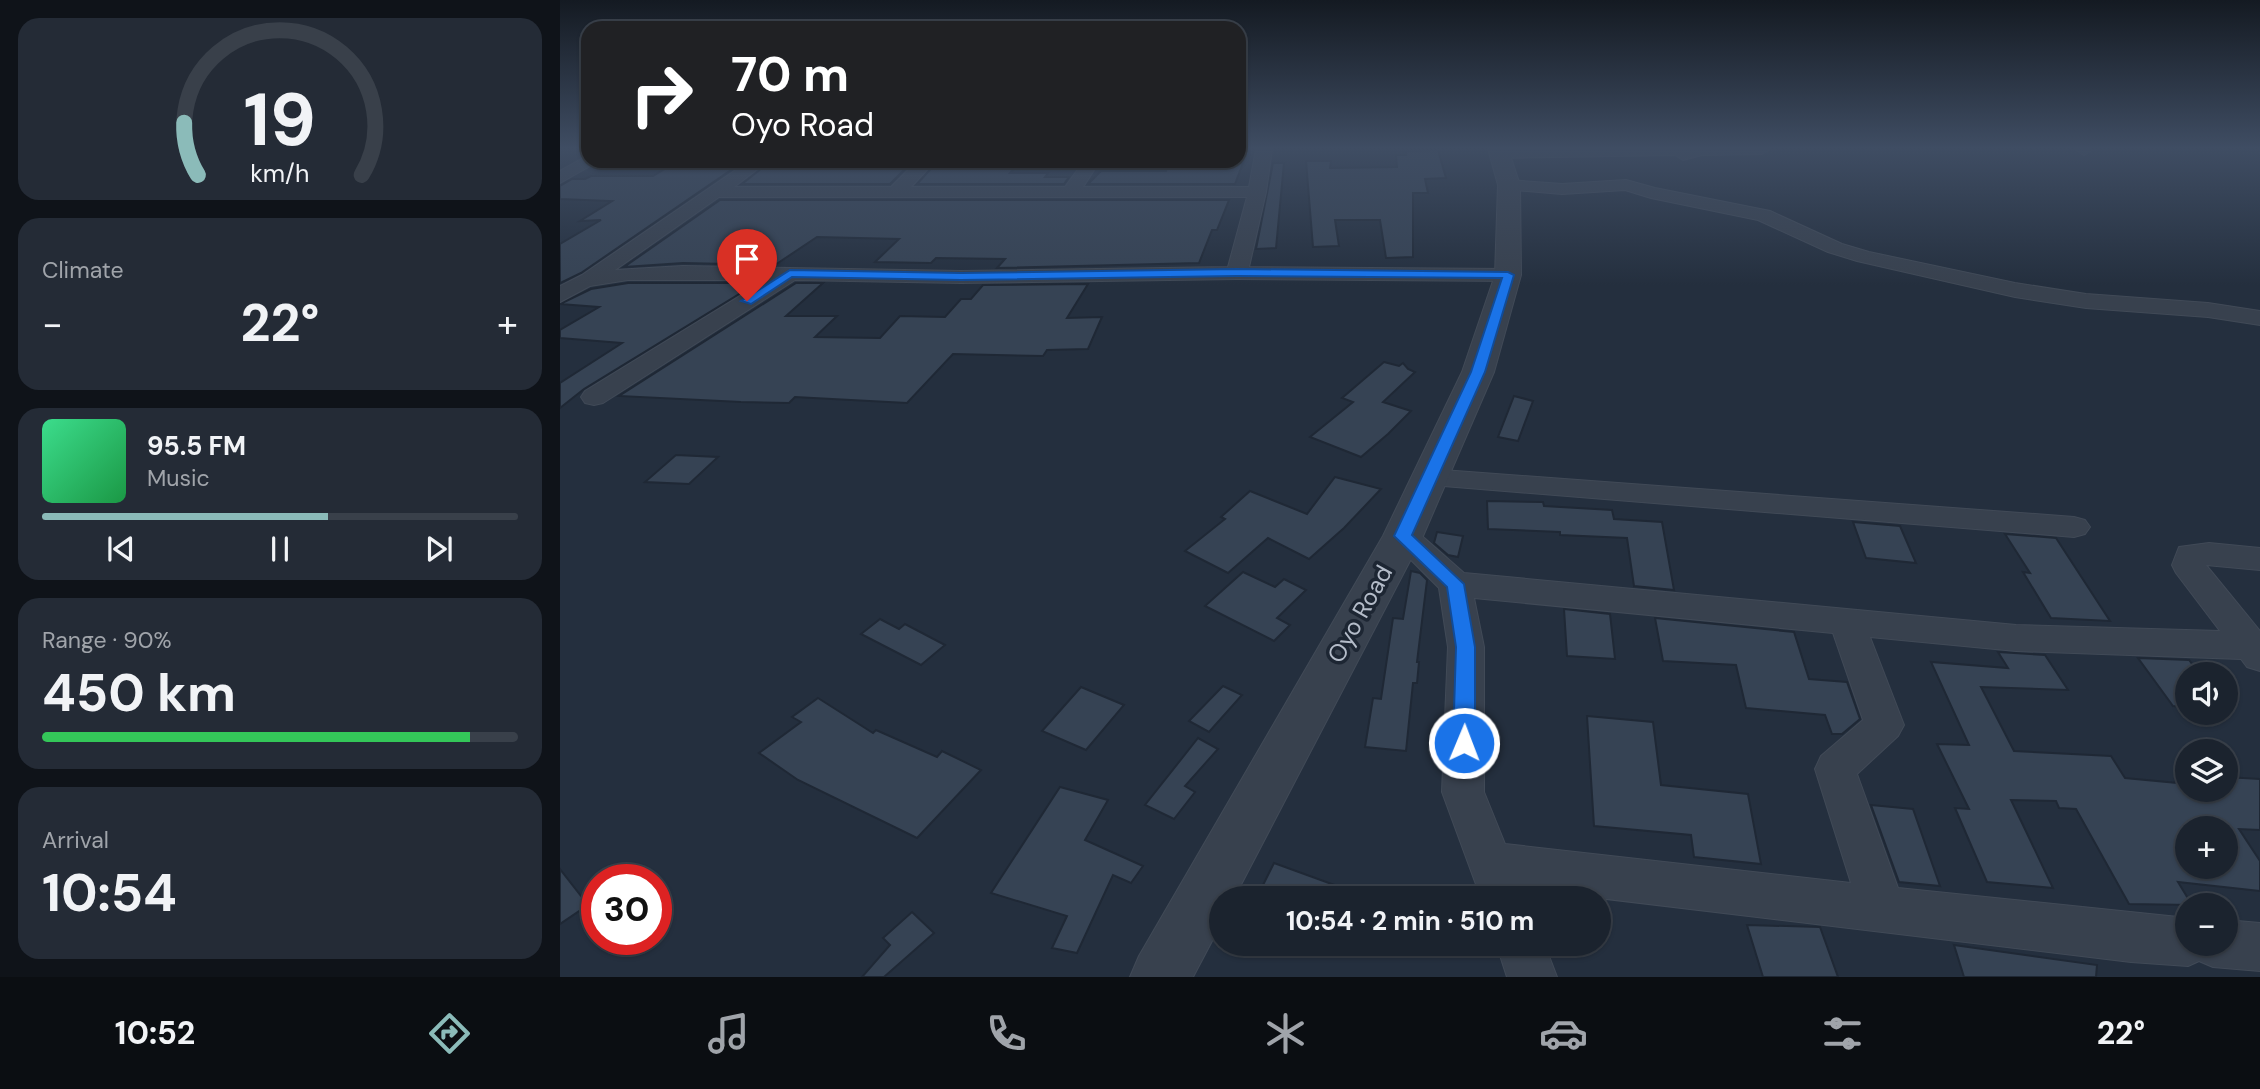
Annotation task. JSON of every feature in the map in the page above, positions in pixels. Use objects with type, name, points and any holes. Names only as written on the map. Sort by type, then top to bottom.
[{"type":"street","points":[[560,295],[709,195]]},
{"type":"street","points":[[1237,273],[1256,195]]},
{"type":"street","name":"Oyo Road","points":[[1160,977],[1403,536],[1478,372],[1508,275],[1504,195]]},
{"type":"street","points":[[1659,195],[1770,218],[1817,241],[1864,257],[2002,287],[2086,301],[2208,310],[2260,318]]},
{"type":"street","points":[[584,281],[628,274],[683,272],[961,277],[1237,273],[1508,275]]},
{"type":"street","points":[[594,397],[790,274]]},
{"type":"street","points":[[1429,478],[2074,527]]},
{"type":"street","points":[[1403,536],[1455,584],[2016,638],[2255,652]]},
{"type":"street","points":[[2255,652],[2188,565],[2190,555],[2260,559]]},
{"type":"street","points":[[1455,584],[1466,647],[1463,792],[1497,881],[1882,909],[2175,941]]},
{"type":"street","points":[[1846,621],[1884,725],[1835,769],[1882,909]]},
{"type":"street","points":[[2238,945],[2260,947]]},
{"type":"street","points":[[1525,956],[1532,977]]},
{"type":"building","points":[[560,195],[695,195],[581,273],[560,283],[560,244],[601,220],[580,221],[612,201],[560,199]]},
{"type":"building","points":[[1267,195],[1281,195],[1276,248],[1256,249]]},
{"type":"building","points":[[1309,195],[1413,195],[1413,257],[1386,258],[1380,220],[1335,220],[1339,246],[1313,247]]},
{"type":"building","points":[[720,200],[1229,200],[1217,230],[1212,230],[1199,263],[997,268],[1005,259],[936,258],[931,263],[875,262],[899,239],[817,237],[775,265],[683,263],[624,267]]},
{"type":"building","points":[[628,283],[757,283],[584,389],[560,408],[560,383],[622,343],[560,338],[560,330],[599,307],[560,304],[591,289]]},
{"type":"building","points":[[796,283],[823,283],[786,316],[837,316],[815,337],[880,338],[900,316],[945,317],[961,299],[971,299],[983,285],[1088,284],[1067,318],[1102,317],[1088,349],[1047,350],[1043,356],[953,354],[907,403],[795,397],[789,403],[619,396]]},
{"type":"building","points":[[1384,362],[1399,366],[1403,363],[1415,372],[1383,402],[1411,411],[1361,457],[1310,437],[1353,402],[1342,398]]},
{"type":"building","points":[[1514,396],[1533,401],[1518,441],[1498,437]]},
{"type":"building","points":[[676,455],[718,457],[689,484],[645,482]]},
{"type":"building","points":[[1335,477],[1381,489],[1344,528],[1309,559],[1268,538],[1228,573],[1185,551],[1225,519],[1221,517],[1250,491],[1307,514]]},
{"type":"building","points":[[1487,501],[1543,502],[1544,506],[1612,510],[1614,519],[1662,522],[1674,590],[1634,586],[1627,538],[1488,529]]},
{"type":"building","points":[[1853,522],[1900,526],[1916,563],[1866,558]]},
{"type":"building","points":[[1437,532],[1463,536],[1458,557],[1448,555],[1434,543]]},
{"type":"building","points":[[2005,534],[2056,538],[2110,621],[2051,618],[2023,572],[2030,573]]},
{"type":"building","points":[[1411,571],[1420,573],[1427,580],[1417,683],[1413,683],[1406,751],[1365,747],[1373,698],[1381,699],[1393,618],[1403,619]]},
{"type":"building","points":[[1243,572],[1275,587],[1284,579],[1306,590],[1277,618],[1290,625],[1274,641],[1205,606]]},
{"type":"building","points":[[1564,609],[1610,614],[1615,659],[1567,656]]},
{"type":"building","points":[[1655,618],[1794,632],[1809,679],[1847,682],[1860,719],[1842,734],[1832,734],[1825,715],[1746,708],[1736,665],[1663,661]]},
{"type":"building","points":[[880,619],[899,629],[905,624],[945,645],[921,665],[861,634]]},
{"type":"building","points":[[1998,652],[2045,655],[2068,690],[1981,687],[2014,751],[2111,756],[2125,778],[2175,783],[2175,802],[2238,802],[2238,778],[2260,779],[2260,830],[2239,829],[2260,861],[2260,891],[2178,882],[2185,893],[2175,893],[2175,905],[2129,904],[2076,809],[2059,808],[2056,801],[2011,800],[2053,888],[1987,882],[1955,808],[1969,809],[1937,744],[1969,745],[1931,662],[2008,668]]},
{"type":"building","points":[[2138,658],[2191,662],[2175,662],[2173,706]]},
{"type":"building","points":[[1223,686],[1242,695],[1209,732],[1189,721]]},
{"type":"building","points":[[1081,687],[1124,705],[1086,750],[1042,731]]},
{"type":"building","points":[[818,698],[873,733],[876,730],[937,757],[942,751],[981,770],[917,838],[798,780],[759,753],[801,722],[792,717]]},
{"type":"building","points":[[1587,716],[1653,722],[1661,785],[1748,794],[1761,864],[1694,857],[1691,835],[1594,826]]},
{"type":"building","points":[[1198,738],[1218,749],[1185,786],[1195,792],[1174,819],[1145,805]]},
{"type":"building","points":[[1060,787],[1108,800],[1085,840],[1143,866],[1131,883],[1113,875],[1077,953],[1052,948],[1067,916],[991,893]]},
{"type":"building","points":[[1871,805],[1913,809],[1940,886],[1899,882]]},
{"type":"building","points":[[1274,863],[1337,886],[1262,886]]},
{"type":"building","points":[[560,869],[581,896],[581,910],[560,924]]},
{"type":"building","points":[[912,912],[934,933],[884,977],[862,977],[890,945],[883,938]]},
{"type":"building","points":[[1747,925],[1820,927],[1838,977],[1763,977]]},
{"type":"building","points":[[1954,945],[2097,965],[2096,977],[1964,977]]},
{"type":"route","points":[[747,301],[790,274],[961,277],[1237,273],[1508,275],[1478,372],[1403,536],[1455,584],[1466,647],[1464,743]]}]
